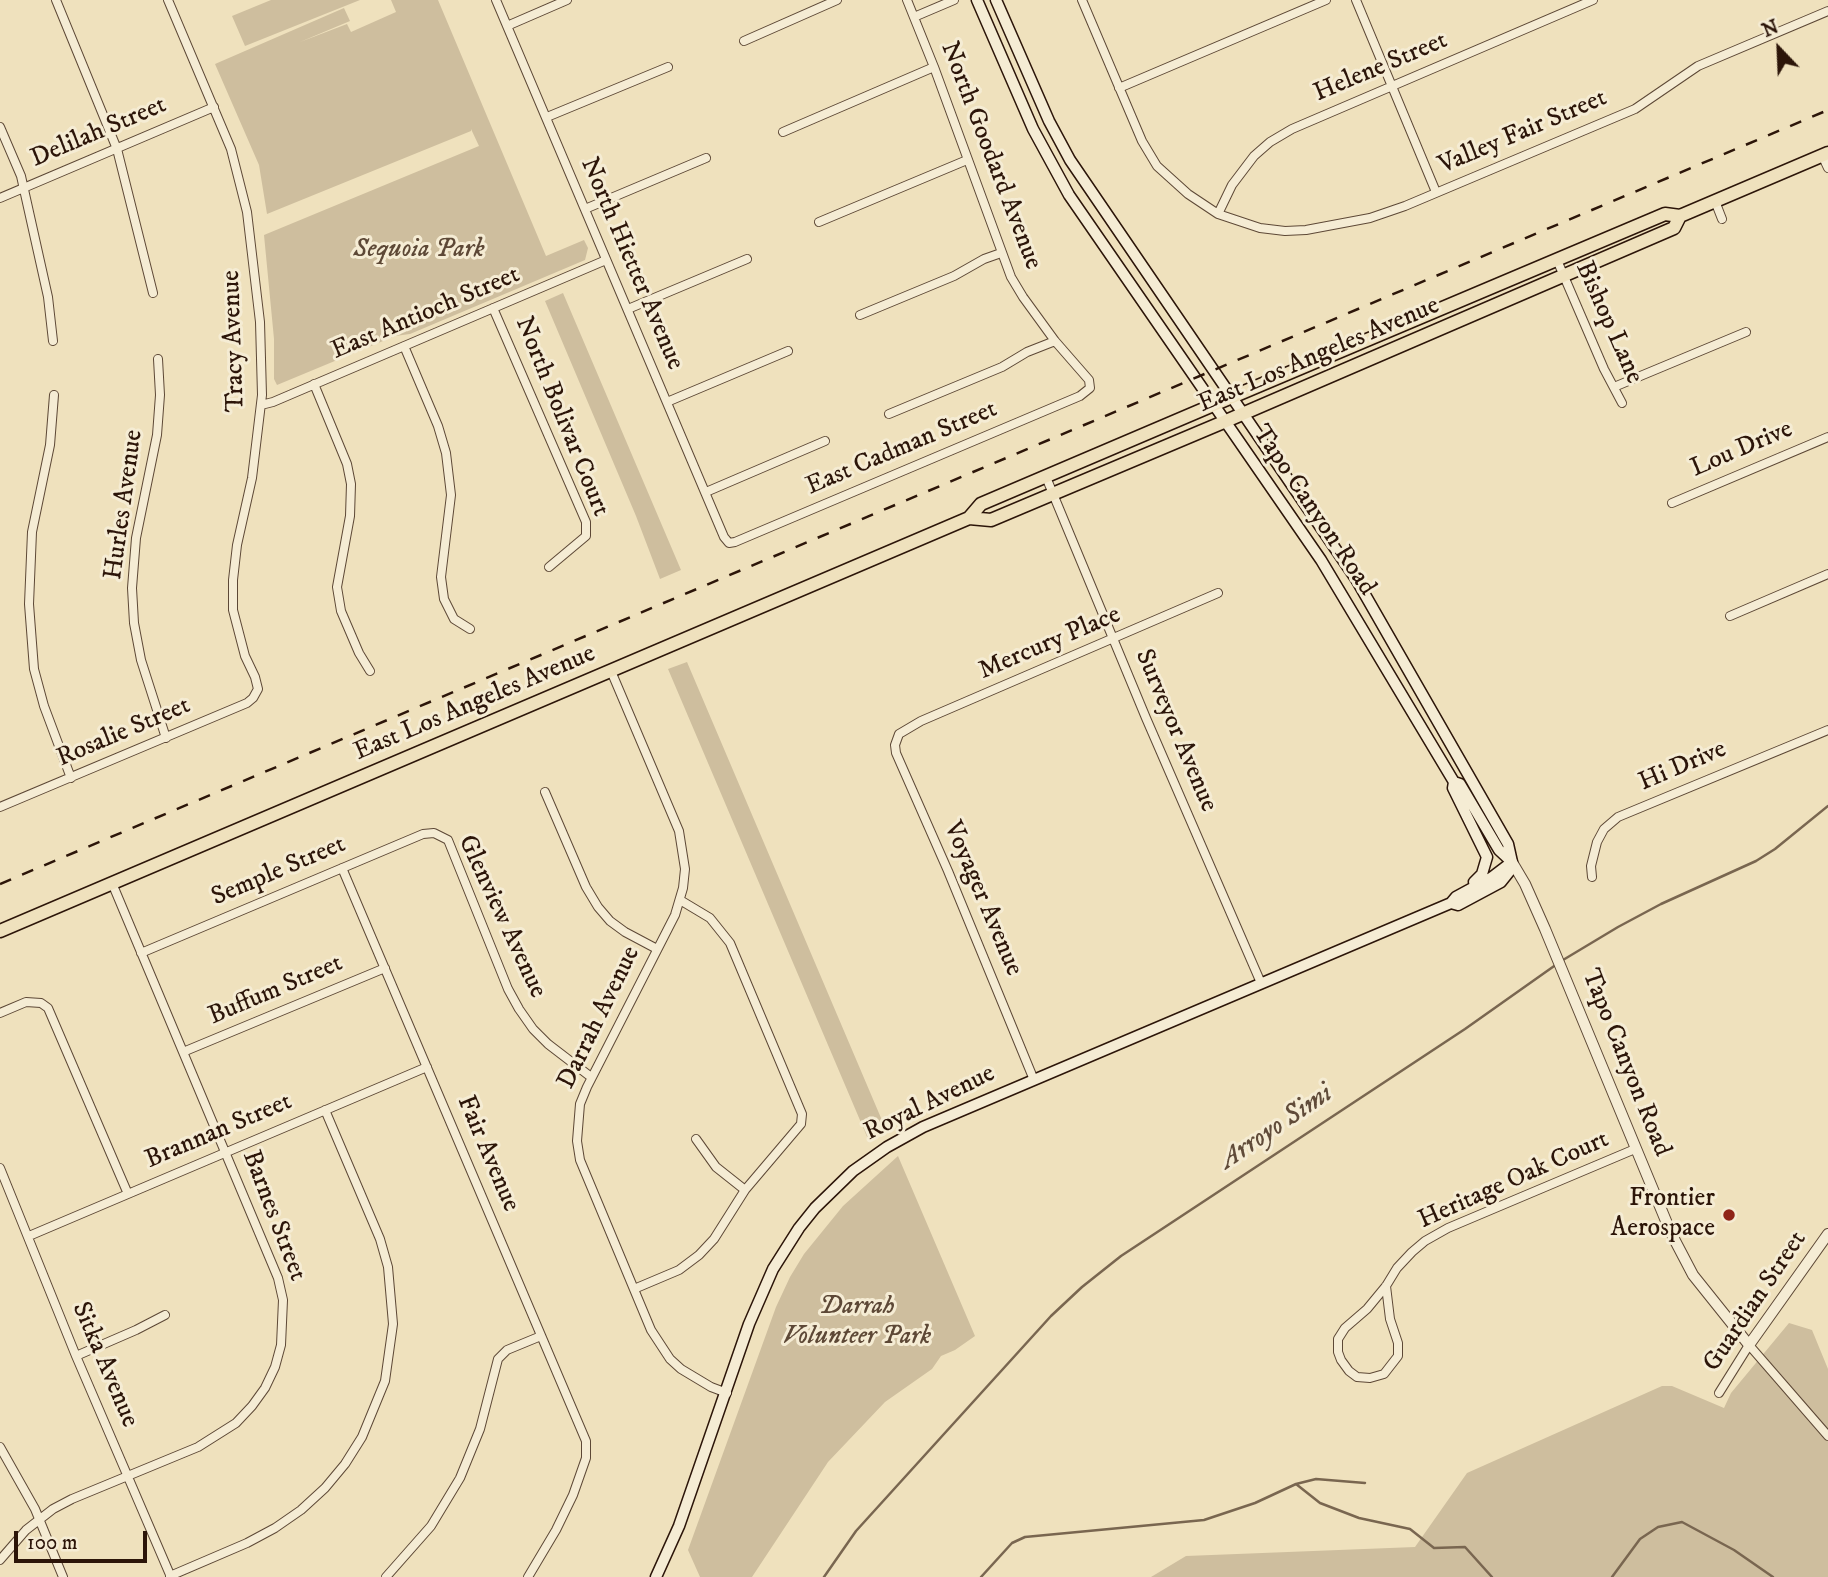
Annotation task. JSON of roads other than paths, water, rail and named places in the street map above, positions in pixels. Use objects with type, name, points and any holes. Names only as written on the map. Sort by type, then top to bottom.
[{"type":"main road","name":"Tapo Canyon Road","points":[[976,0],[1033,129],[1069,195],[1342,591],[1454,782],[1460,784],[1499,850],[1512,862]]},
{"type":"main road","name":"Tapo Canyon Road","points":[[996,0],[1049,121],[1070,160],[1356,579],[1508,844],[1512,862]]},
{"type":"main road","name":"East Los Angeles Avenue","points":[[0,931],[969,518],[981,504],[1232,397],[1665,214],[1680,216],[1825,154]]},
{"type":"main road","name":"East Los Angeles Avenue","points":[[969,518],[991,520],[1245,414],[1674,228],[1680,216]]},
{"type":"main road","points":[[1454,782],[1453,788],[1487,857],[1487,865],[1482,874],[1465,892]]},
{"type":"main road","name":"Royal Avenue","points":[[656,1577],[679,1526],[749,1324],[773,1269],[799,1228],[835,1187],[870,1158],[902,1137],[1451,903],[1512,862]]},
{"type":"main road","name":"Royal Avenue","points":[[1451,903],[1458,905],[1501,882],[1509,872],[1512,862]]},
{"type":"street","points":[[56,0],[117,149],[153,293]]},
{"type":"street","name":"Tracy Avenue","points":[[168,0],[231,149],[247,212],[260,321],[261,405],[252,478],[237,545],[233,610],[237,630],[258,689]]},
{"type":"street","name":"North Hietter Avenue","points":[[496,0],[724,537],[729,542]]},
{"type":"street","points":[[508,26],[567,0]]},
{"type":"street","points":[[744,41],[838,0]]},
{"type":"street","name":"North Goodard Avenue","points":[[907,0],[1001,253],[1023,297],[1055,341],[1089,380],[1090,388]]},
{"type":"street","points":[[914,17],[954,0]]},
{"type":"street","name":"Valley Fair Street","points":[[1082,0],[1142,141],[1157,166],[1188,194],[1218,214],[1260,228],[1306,230],[1370,218],[1436,192],[1645,104],[1698,66],[1828,11]]},
{"type":"street","points":[[1119,88],[1326,0]]},
{"type":"street","points":[[1356,0],[1436,192]]},
{"type":"street","name":"Helene Street","points":[[1218,214],[1242,170],[1270,142],[1292,129],[1593,0]]},
{"type":"street","points":[[547,117],[668,67]]},
{"type":"street","points":[[783,132],[934,67]]},
{"type":"street","name":"Delilah Street","points":[[0,198],[214,107]]},
{"type":"street","points":[[0,127],[23,188],[48,298],[53,341]]},
{"type":"street","points":[[1825,154],[1828,168]]},
{"type":"street","points":[[585,209],[706,158]]},
{"type":"street","points":[[820,222],[967,160]]},
{"type":"street","points":[[1714,201],[1723,219]]},
{"type":"street","points":[[859,315],[954,276],[1001,253]]},
{"type":"street","points":[[628,309],[747,259]]},
{"type":"street","name":"East Antioch Street","points":[[261,405],[606,260]]},
{"type":"street","name":"Bishop Lane","points":[[1557,260],[1622,403]]},
{"type":"street","name":"North Bolivar Court","points":[[493,308],[586,522],[586,536],[549,567]]},
{"type":"street","points":[[1614,387],[1746,332]]},
{"type":"street","points":[[889,414],[1002,367],[1027,352],[1055,341]]},
{"type":"street","points":[[404,346],[438,426],[446,453],[449,520],[440,577],[443,599],[454,619],[470,629]]},
{"type":"street","points":[[667,401],[788,351]]},
{"type":"street","name":"Hurles Avenue","points":[[158,359],[160,395],[157,435],[136,538],[132,588],[141,660],[166,738]]},
{"type":"street","points":[[314,384],[347,464],[351,484],[350,516],[337,587],[341,611],[370,671]]},
{"type":"street","name":"East Cadman Street","points":[[729,542],[736,542],[1080,396],[1090,388]]},
{"type":"street","points":[[54,395],[50,446],[32,531],[29,604],[37,681],[71,778]]},
{"type":"street","name":"Lou Drive","points":[[1672,502],[1828,437]]},
{"type":"street","points":[[706,492],[825,441]]},
{"type":"street","name":"Surveyor Avenue","points":[[1046,477],[1261,983]]},
{"type":"street","points":[[1730,616],[1828,574]]},
{"type":"street","name":"Mercury Place","points":[[899,734],[1218,593]]},
{"type":"street","name":"Darrah Avenue","points":[[611,671],[679,831],[685,869],[680,900],[591,1077],[578,1114],[579,1150],[651,1330],[670,1359],[710,1387],[727,1393]]},
{"type":"street","name":"Rosalie Street","points":[[0,807],[247,703],[258,689]]},
{"type":"street","name":"Hi Drive","points":[[1592,877],[1591,866],[1597,842],[1604,829],[1618,817],[1828,730]]},
{"type":"street","name":"Voyager Avenue","points":[[899,734],[895,745],[896,753],[1034,1080]]},
{"type":"street","points":[[545,792],[586,887],[598,907],[610,921],[625,932],[657,949]]},
{"type":"street","name":"Semple Street","points":[[141,953],[423,834],[434,833]]},
{"type":"street","name":"Glenview Avenue","points":[[434,833],[448,841],[508,989],[519,1009],[548,1044],[564,1059],[591,1077]]},
{"type":"street","name":"Tapo Canyon Road","points":[[1512,862],[1548,936],[1683,1258],[1713,1302],[1749,1345]]},
{"type":"street","name":"Fair Avenue","points":[[342,868],[586,1441],[586,1458],[556,1530],[528,1577]]},
{"type":"street","name":"Barnes Street","points":[[0,1560],[38,1519],[72,1499],[198,1447],[236,1423],[265,1388],[281,1345],[283,1300],[278,1278],[112,883]]},
{"type":"street","points":[[634,1289],[679,1270],[699,1255],[714,1239],[745,1190],[798,1130],[802,1114],[730,943],[710,918],[680,900]]},
{"type":"street","name":"Buffum Street","points":[[183,1052],[385,968]]},
{"type":"street","points":[[0,1013],[26,1002],[41,1003],[48,1008],[128,1194]]},
{"type":"street","name":"Brannan Street","points":[[29,1236],[427,1067]]},
{"type":"street","points":[[171,1577],[247,1543],[301,1510],[325,1488],[345,1464],[362,1437],[385,1381],[393,1324],[393,1295],[388,1267],[380,1239],[325,1110]]},
{"type":"street","points":[[696,1139],[716,1167],[745,1190]]},
{"type":"street","name":"Heritage Oak Court","points":[[1386,1286],[1388,1310],[1398,1343],[1398,1356],[1393,1366],[1384,1374],[1370,1378],[1357,1377],[1341,1360],[1338,1339],[1345,1328],[1367,1309],[1412,1252],[1448,1228],[1636,1149]]},
{"type":"street","name":"Sitka Avenue","points":[[0,1168],[76,1356],[171,1577]]},
{"type":"street","name":"Guardian Street","points":[[1719,1394],[1749,1345],[1828,1234]]},
{"type":"street","points":[[76,1356],[165,1315]]},
{"type":"street","points":[[386,1577],[431,1526],[460,1478],[480,1429],[498,1359],[507,1350],[541,1336]]},
{"type":"street","points":[[1749,1345],[1828,1436]]},
{"type":"street","points":[[0,1447],[38,1519],[64,1577]]},
{"type":"waterway","name":"Arroyo Simi","points":[[1563,960],[1661,904],[1756,861],[1828,806]]},
{"type":"waterway","name":"Arroyo Simi","points":[[824,1577],[856,1531],[1051,1316],[1082,1287],[1121,1256],[1465,1029],[1557,964]]},
{"type":"waterway","points":[[981,1577],[1012,1543],[1025,1537],[1204,1520],[1255,1503],[1296,1484],[1316,1479],[1365,1483]]},
{"type":"waterway","points":[[1296,1484],[1320,1503],[1359,1518],[1410,1529],[1434,1548],[1465,1547],[1492,1577]]},
{"type":"waterway","points":[[1612,1577],[1640,1539],[1658,1527],[1682,1522],[1734,1550],[1773,1577]]},
{"type":"railway","points":[[0,884],[1828,110]]},
{"type":"place","name":"Frontier Aerospace","points":[[1729,1215]]},
{"type":"park label","name":"Sequoia Park","points":[[419,251]]},
{"type":"park label","name":"Darrah Volunteer Park","points":[[857,1323]]}]
